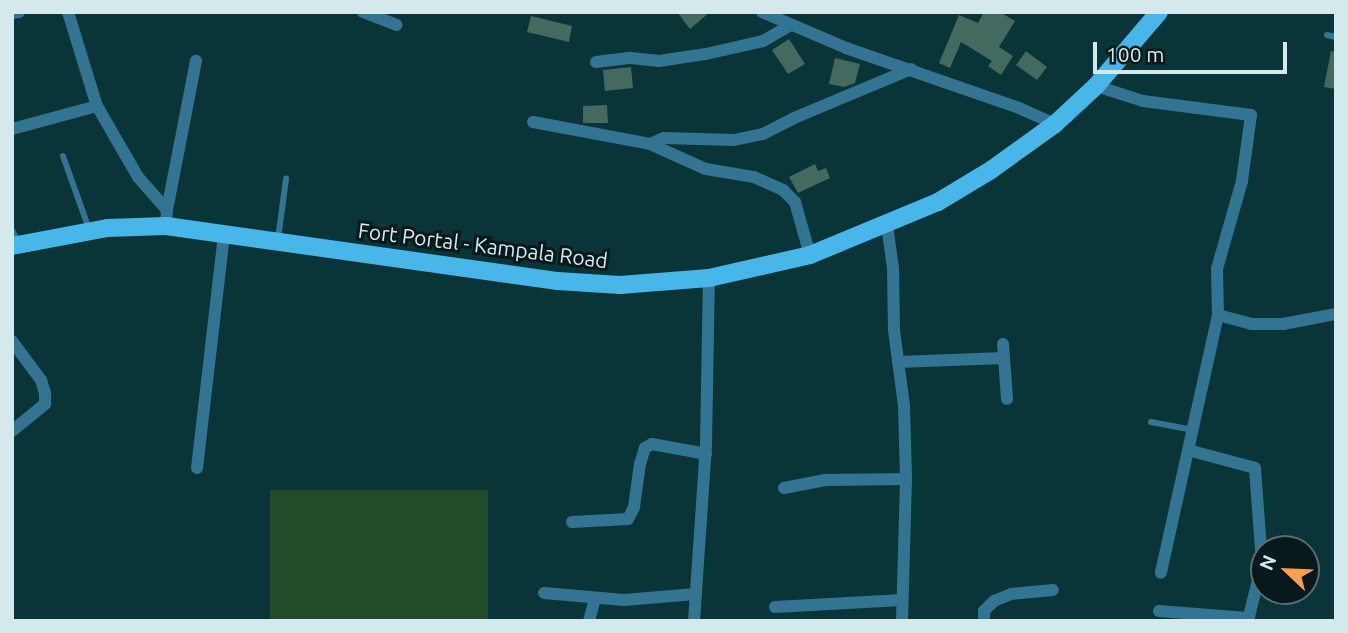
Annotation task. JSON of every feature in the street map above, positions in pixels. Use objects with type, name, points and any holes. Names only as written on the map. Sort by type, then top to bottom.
[{"type":"main road","name":"Fort Portal - Kampala Road","points":[[14,240],[166,218],[224,234],[558,281],[620,285],[709,278],[810,255],[938,202],[981,176],[1055,124],[1096,86],[1159,12]]},
{"type":"street","points":[[12,13],[19,12]]},
{"type":"street","points":[[68,12],[97,106],[138,177],[166,218]]},
{"type":"street","points":[[363,12],[397,25]]},
{"type":"street","points":[[762,12],[1055,124]]},
{"type":"street","points":[[596,62],[631,58],[659,61],[706,54],[763,41],[791,25]]},
{"type":"street","points":[[166,218],[196,61]]},
{"type":"street","points":[[650,144],[664,138],[734,140],[763,134],[794,118],[911,69]]},
{"type":"street","points":[[1096,86],[1143,101],[1251,115],[1242,181],[1217,269],[1218,315],[1161,573]]},
{"type":"street","points":[[12,129],[97,106]]},
{"type":"street","points":[[533,122],[650,144],[706,169],[754,177],[783,190],[795,202],[810,255]]},
{"type":"street","points":[[887,225],[893,268],[894,330],[904,406],[906,479],[902,621]]},
{"type":"street","points":[[197,468],[224,234]]},
{"type":"street","points":[[694,621],[706,454],[709,278]]},
{"type":"street","points":[[1218,315],[1251,324],[1283,324],[1336,314]]},
{"type":"street","points":[[12,341],[41,380],[46,393],[45,404],[12,431]]},
{"type":"street","points":[[1003,344],[1007,399]]},
{"type":"street","points":[[898,362],[1004,358]]},
{"type":"street","points":[[572,522],[628,519],[635,507],[642,456],[645,448],[652,444],[706,454]]},
{"type":"street","points":[[1159,611],[1248,620],[1262,563],[1255,468],[1188,450]]},
{"type":"street","points":[[784,488],[836,479],[906,479]]},
{"type":"street","points":[[984,621],[984,611],[994,601],[1011,594],[1053,590]]},
{"type":"street","points":[[544,593],[595,599],[696,594]]},
{"type":"street","points":[[589,621],[595,599]]},
{"type":"street","points":[[775,607],[902,600]]},
{"type":"lane","points":[[1327,35],[1336,37]]},
{"type":"lane","points":[[63,156],[89,231]]},
{"type":"lane","points":[[278,241],[286,179]]},
{"type":"lane","points":[[1151,422],[1193,430]]},
{"type":"green space","points":[[270,490],[488,490],[488,621],[270,621]]},
{"type":"building","points":[[677,12],[710,12],[690,29]]},
{"type":"building","points":[[984,12],[1000,12],[1015,21],[999,47],[1013,56],[1001,75],[988,66],[992,61],[961,42],[950,68],[939,63],[959,15],[978,23]]},
{"type":"building","points":[[531,16],[572,26],[569,42],[527,32]]},
{"type":"building","points":[[789,39],[805,64],[788,74],[772,50]]},
{"type":"building","points":[[1026,51],[1047,67],[1037,80],[1016,65]]},
{"type":"building","points":[[1331,51],[1336,52],[1336,89],[1324,87]]},
{"type":"building","points":[[835,58],[860,64],[855,83],[844,87],[829,84]]},
{"type":"building","points":[[631,67],[633,88],[605,91],[603,70]]},
{"type":"building","points":[[607,105],[608,123],[583,123],[583,106]]},
{"type":"building","points":[[815,164],[818,171],[826,168],[830,178],[798,193],[789,177]]}]
